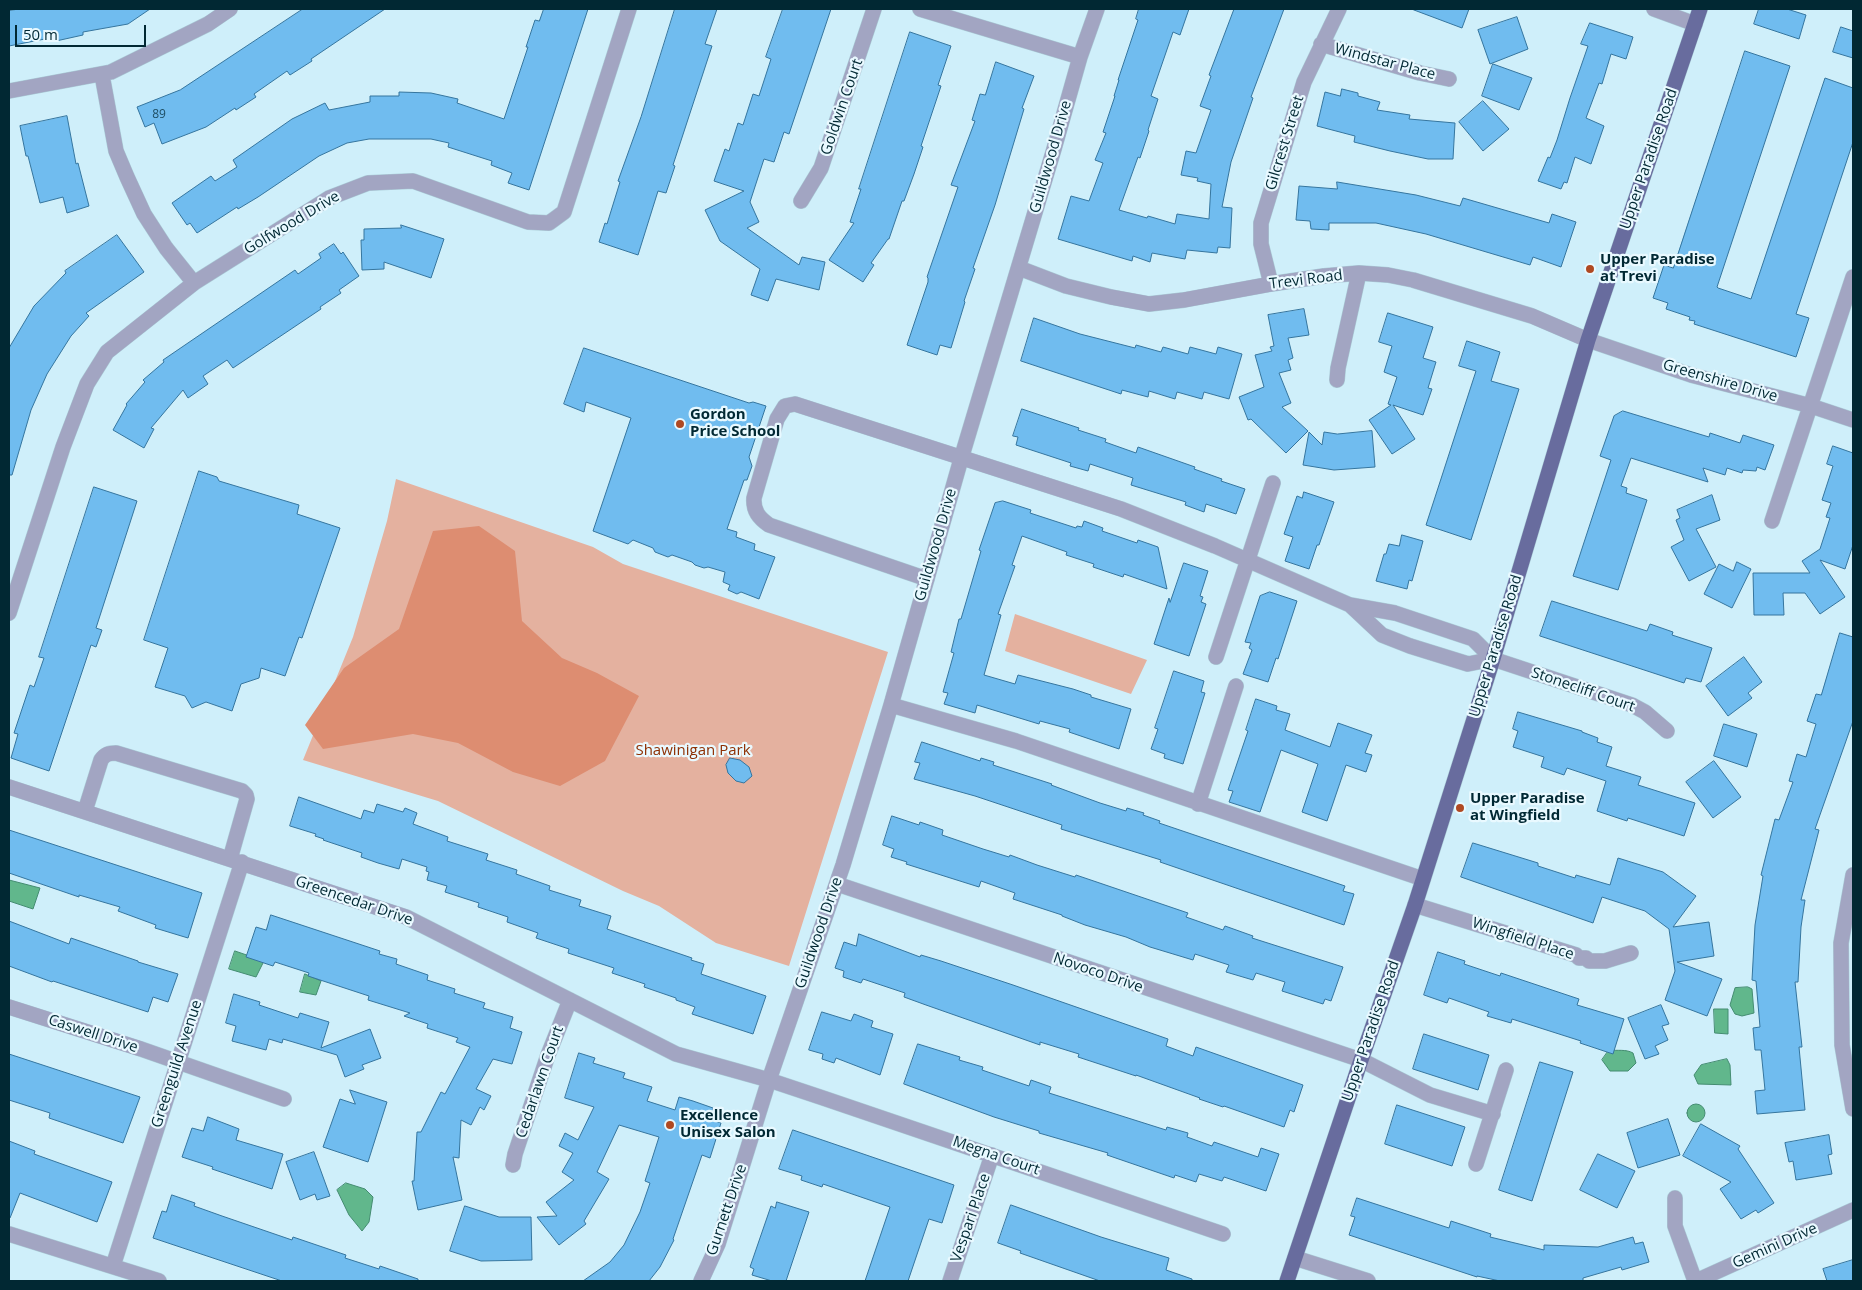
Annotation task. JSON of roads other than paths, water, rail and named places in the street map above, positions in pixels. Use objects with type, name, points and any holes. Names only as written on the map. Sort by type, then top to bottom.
[{"type":"main road","name":"Upper Paradise Road","points":[[1287,1281],[1415,905],[1493,659],[1588,340],[1700,9]]},
{"type":"street","points":[[9,91],[112,72],[208,24],[230,9]]},
{"type":"street","name":"Golfwood Drive","points":[[9,614],[16,566],[87,384],[107,352],[194,283],[329,198],[368,183],[413,181],[528,222],[549,223],[564,212],[629,9]]},
{"type":"street","name":"Goldwin Court","points":[[801,201],[822,168],[874,9]]},
{"type":"street","points":[[920,9],[1080,57]]},
{"type":"street","name":"Guildwood Drive","points":[[769,1080],[837,884],[1080,57],[1097,9]]},
{"type":"street","name":"Gilcrest Street","points":[[1270,284],[1260,244],[1261,223],[1304,82],[1321,44],[1340,9]]},
{"type":"street","points":[[1654,9],[1696,24]]},
{"type":"street","name":"Windstar Place","points":[[1321,44],[1420,73],[1448,79]]},
{"type":"street","points":[[102,75],[116,151],[130,184],[144,214],[161,242],[194,283]]},
{"type":"street","name":"Trevi Road","points":[[1019,268],[1066,286],[1149,304],[1184,300],[1300,278],[1359,273],[1388,275],[1453,291],[1532,316],[1588,340]]},
{"type":"street","points":[[1337,380],[1359,273]]},
{"type":"street","points":[[1772,521],[1853,277]]},
{"type":"street","name":"Greenshire Drive","points":[[1588,340],[1691,375],[1811,406],[1853,420]]},
{"type":"street","points":[[927,579],[768,526],[760,519],[753,507],[754,498],[777,419],[785,406],[795,404],[1121,510],[1249,561],[1350,606],[1395,613],[1473,639],[1493,659]]},
{"type":"street","points":[[1216,657],[1273,483]]},
{"type":"street","points":[[1350,606],[1382,635],[1410,646],[1468,664],[1493,659]]},
{"type":"street","name":"Stonecliff Court","points":[[1493,659],[1632,705],[1646,712],[1667,730]]},
{"type":"street","points":[[1198,804],[1236,686]]},
{"type":"street","points":[[891,705],[1016,741],[1423,879]]},
{"type":"street","name":"Greenguild Avenue","points":[[85,811],[101,760],[110,753],[116,753],[242,791],[246,794],[236,860],[177,1062],[113,1266]]},
{"type":"street","name":"Greencedar Drive","points":[[9,787],[406,917],[676,1054],[769,1080]]},
{"type":"street","points":[[1853,875],[1841,943],[1842,1045],[1853,1108]]},
{"type":"street","name":"Novoco Drive","points":[[837,884],[1361,1060],[1430,1095],[1493,1114]]},
{"type":"street","name":"Wingfield Place","points":[[1415,905],[1576,955],[1579,958],[1586,958],[1589,961],[1605,961],[1631,953]]},
{"type":"street","name":"Cedarlawn Court","points":[[513,1165],[548,1055],[570,1000]]},
{"type":"street","name":"Caswell Drive","points":[[9,1007],[284,1099]]},
{"type":"street","points":[[1476,1164],[1506,1070]]},
{"type":"street","name":"Megna Court","points":[[769,1080],[1224,1234]]},
{"type":"street","name":"Gurnett Drive","points":[[701,1281],[718,1244],[769,1080]]},
{"type":"street","name":"Vespari Place","points":[[950,1281],[992,1155]]},
{"type":"street","points":[[1675,1198],[1675,1226],[1695,1281]]},
{"type":"street","name":"Gemini Drive","points":[[1695,1281],[1853,1210]]},
{"type":"street","points":[[9,1234],[158,1281]]},
{"type":"street","points":[[1295,1258],[1368,1281]]},
{"type":"place","name":"Upper Paradise at Trevi","points":[[1590,269]]},
{"type":"place","name":"Gordon Price School","points":[[680,424]]},
{"type":"place","name":"Upper Paradise at Wingfield","points":[[1460,808]]},
{"type":"place","name":"Excellence Unisex Salon","points":[[670,1125]]},
{"type":"park label","name":"Shawinigan Park","points":[[693,751]]}]
